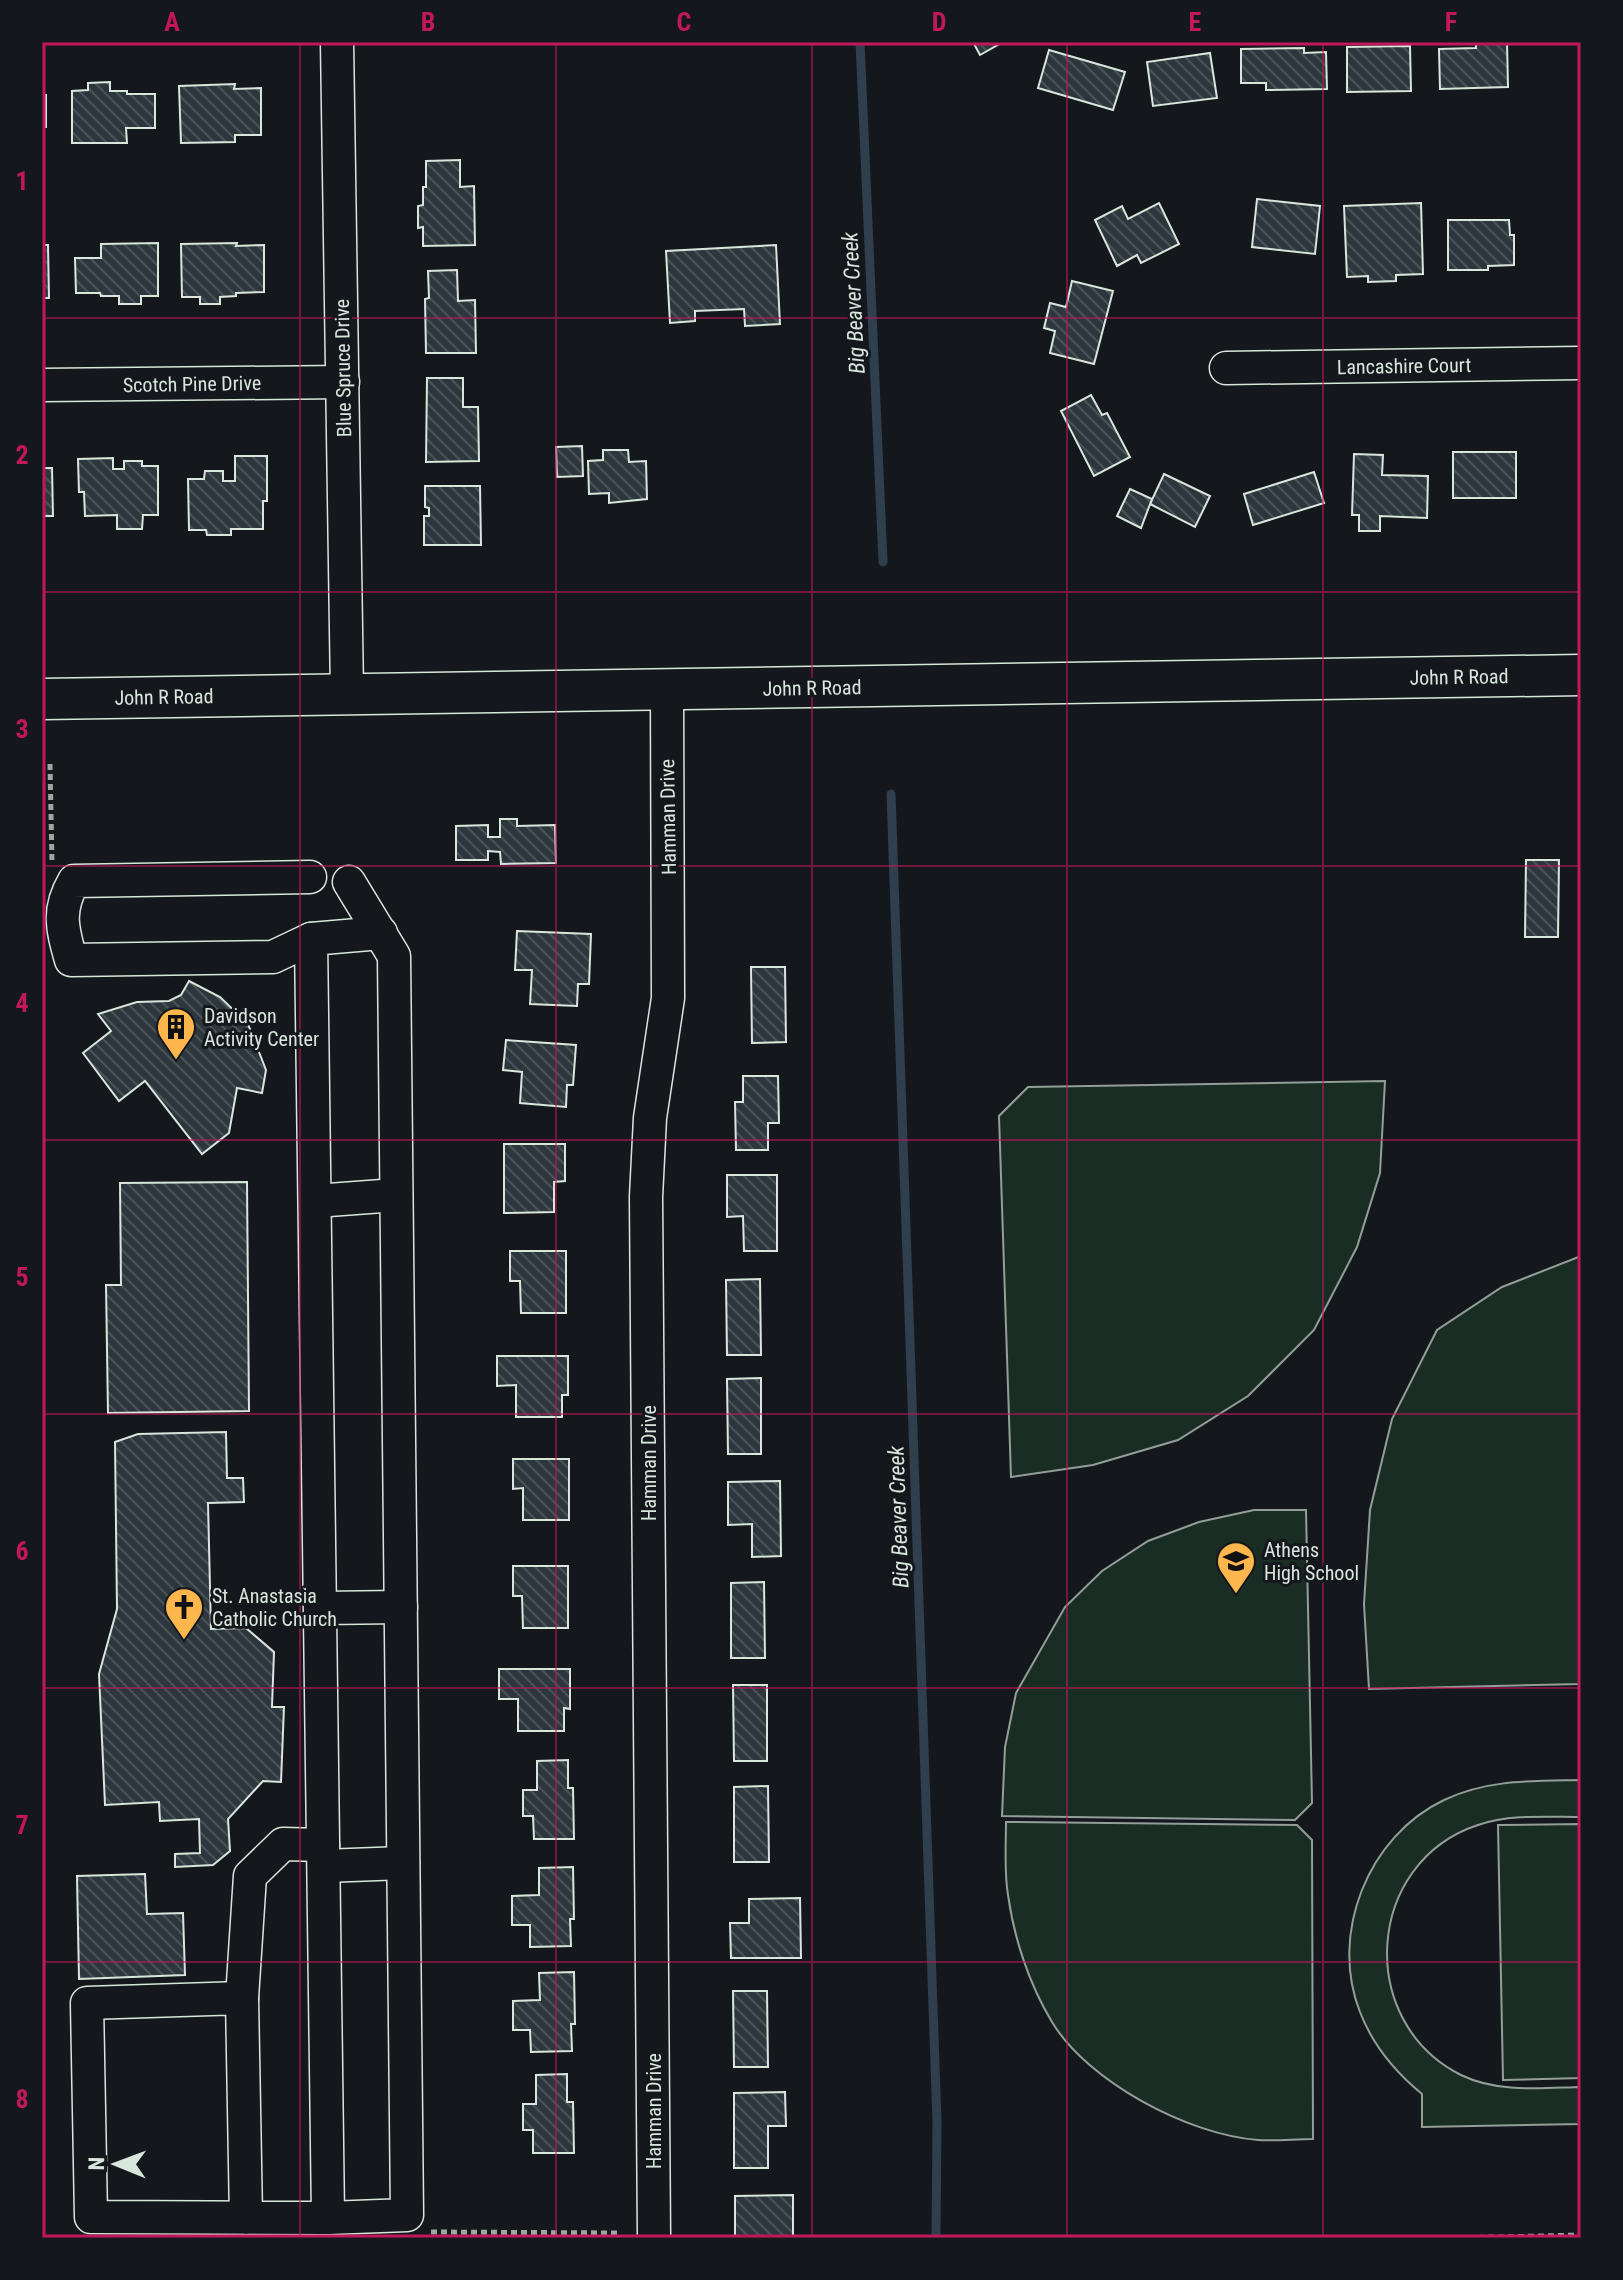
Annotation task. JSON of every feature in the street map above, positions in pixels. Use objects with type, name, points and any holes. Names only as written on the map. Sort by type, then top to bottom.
[{"type":"main road","name":"John R Road","points":[[42,699],[1581,675]]},
{"type":"street","name":"Blue Spruce Drive","points":[[337,42],[347,694]]},
{"type":"street","name":"Lancashire Court","points":[[1226,368],[1581,363]]},
{"type":"street","name":"Scotch Pine Drive","points":[[42,385],[343,382]]},
{"type":"street","name":"Hamman Drive","points":[[654,2238],[646,1197],[650,1118],[668,998],[667,690]]},
{"type":"street","points":[[310,877],[74,881],[63,901],[64,935],[71,960],[273,957],[311,939],[381,933]]},
{"type":"street","points":[[242,1998],[87,2003],[91,2217],[328,2218],[407,2215],[394,956],[349,882]]},
{"type":"street","points":[[311,939],[328,2218]]},
{"type":"street","points":[[315,1201],[396,1195]]},
{"type":"street","points":[[321,1608],[401,1607]]},
{"type":"street","points":[[246,2218],[242,1998],[250,1876],[283,1844],[324,1855],[403,1863]]},
{"type":"path","points":[[50,764],[53,885],[63,901]]},
{"type":"path","points":[[407,2215],[430,2232],[617,2233]]},
{"type":"path","points":[[1458,2238],[1581,2235]]},
{"type":"green space","points":[[1385,1081],[1380,1173],[1357,1247],[1314,1330],[1248,1396],[1178,1440],[1093,1465],[1011,1477],[999,1116],[1028,1087]]},
{"type":"green space","points":[[1581,1256],[1581,1684],[1369,1689],[1364,1604],[1370,1510],[1392,1419],[1437,1330],[1502,1287]]},
{"type":"green space","points":[[1254,1510],[1306,1510],[1312,1803],[1295,1820],[1002,1816],[1005,1747],[1016,1693],[1065,1607],[1102,1571],[1148,1541],[1199,1522]]},
{"type":"green space","points":[[1581,1780],[1581,1817],[1490,1821],[1440,1844],[1413,1872],[1395,1906],[1387,1944],[1390,1982],[1403,2019],[1427,2051],[1461,2075],[1490,2085],[1581,2087],[1581,2124],[1422,2127],[1422,2094],[1378,2047],[1360,2012],[1352,1982],[1349,1951],[1353,1920],[1362,1890],[1376,1862],[1394,1837],[1417,1816],[1444,1800],[1494,1785]]},
{"type":"green space","points":[[1006,1822],[1297,1825],[1312,1840],[1313,2139],[1258,2140],[1202,2128],[1143,2102],[1090,2065],[1068,2044],[1044,2007],[1018,1944],[1007,1886]]},
{"type":"green space","points":[[1581,1824],[1581,2078],[1503,2080],[1498,1825]]},
{"type":"building","points":[[973,42],[1003,42],[980,55]]},
{"type":"building","points":[[1476,42],[1507,42],[1508,87],[1440,89],[1439,49],[1476,48]]},
{"type":"building","points":[[1410,46],[1411,91],[1347,92],[1347,47]]},
{"type":"building","points":[[1304,48],[1304,53],[1326,52],[1327,89],[1266,90],[1266,83],[1241,83],[1241,49]]},
{"type":"building","points":[[1049,50],[1125,72],[1113,110],[1038,88]]},
{"type":"building","points":[[1210,53],[1217,98],[1153,106],[1147,62]]},
{"type":"building","points":[[110,82],[110,91],[155,94],[155,128],[126,128],[127,143],[72,143],[72,91],[88,90],[88,83]]},
{"type":"building","points":[[235,84],[234,89],[261,88],[261,135],[235,135],[235,142],[181,143],[179,86]]},
{"type":"building","points":[[42,95],[46,95],[46,127],[42,127]]},
{"type":"building","points":[[460,160],[460,187],[474,186],[475,245],[423,246],[423,227],[418,228],[418,206],[423,205],[426,161]]},
{"type":"building","points":[[1257,199],[1320,206],[1315,254],[1252,247]]},
{"type":"building","points":[[1159,203],[1179,244],[1141,263],[1137,255],[1117,266],[1095,220],[1122,206],[1128,219]]},
{"type":"building","points":[[1421,203],[1423,274],[1396,275],[1396,281],[1368,282],[1368,276],[1347,277],[1344,206]]},
{"type":"building","points":[[1448,220],[1509,220],[1510,235],[1514,235],[1514,265],[1488,266],[1488,270],[1448,270]]},
{"type":"building","points":[[158,243],[158,296],[141,296],[141,304],[119,304],[119,296],[76,293],[75,258],[101,258],[101,244]]},
{"type":"building","points":[[237,243],[236,246],[264,245],[264,292],[220,297],[220,304],[200,304],[200,297],[182,297],[181,244]]},
{"type":"building","points":[[42,245],[48,245],[49,298],[42,298]]},
{"type":"building","points":[[776,245],[780,324],[745,326],[744,309],[695,311],[695,321],[670,323],[666,251]]},
{"type":"building","points":[[457,270],[458,301],[475,300],[476,353],[426,353],[428,271]]},
{"type":"building","points":[[1072,281],[1113,291],[1094,364],[1050,353],[1055,331],[1044,328],[1050,303],[1066,307]]},
{"type":"building","points":[[427,378],[463,378],[463,407],[478,407],[479,461],[426,462]]},
{"type":"building","points":[[1091,395],[1102,415],[1107,413],[1130,457],[1094,476],[1061,411]]},
{"type":"building","points":[[582,446],[583,476],[557,477],[556,447]]},
{"type":"building","points":[[603,450],[628,450],[629,462],[646,461],[647,499],[609,503],[609,493],[589,494],[588,461],[603,460]]},
{"type":"building","points":[[1453,452],[1516,452],[1516,498],[1453,498]]},
{"type":"building","points":[[1354,454],[1383,455],[1382,475],[1428,476],[1427,518],[1380,516],[1380,531],[1359,531],[1359,515],[1352,515]]},
{"type":"building","points":[[235,456],[267,456],[267,501],[263,501],[263,529],[231,529],[231,535],[207,535],[206,530],[189,530],[188,479],[204,479],[205,471],[223,471],[223,481],[235,481]]},
{"type":"building","points":[[113,458],[113,469],[124,469],[124,461],[142,461],[142,466],[158,466],[158,515],[143,515],[142,529],[117,529],[117,515],[85,516],[84,492],[79,492],[78,459]]},
{"type":"building","points":[[42,468],[52,468],[53,516],[42,516]]},
{"type":"building","points":[[1314,472],[1324,503],[1253,525],[1244,494]]},
{"type":"building","points":[[1164,474],[1210,496],[1195,527],[1150,504]]},
{"type":"building","points":[[425,486],[480,486],[481,545],[424,545],[424,516],[429,516],[429,508],[425,507]]},
{"type":"building","points":[[1130,489],[1152,499],[1141,528],[1117,516]]},
{"type":"building","points":[[500,819],[517,819],[517,826],[555,825],[556,863],[501,864],[500,852],[488,851],[488,860],[456,860],[456,826],[488,825],[488,837],[500,837]]},
{"type":"building","points":[[1526,860],[1559,860],[1558,937],[1525,937]]},
{"type":"building","points":[[517,931],[591,934],[589,984],[578,984],[577,1006],[530,1004],[532,970],[515,970]]},
{"type":"building","points":[[751,967],[785,967],[786,1042],[752,1043]]},
{"type":"building","name":"Davidson Activity Center","points":[[189,981],[220,997],[248,1024],[266,1070],[262,1093],[237,1088],[229,1133],[202,1154],[145,1081],[119,1101],[83,1053],[111,1031],[98,1014],[137,1002],[169,1001],[181,995]]},
{"type":"building","points":[[506,1040],[576,1045],[573,1085],[567,1085],[566,1107],[520,1103],[522,1072],[503,1070]]},
{"type":"building","points":[[743,1076],[778,1076],[779,1123],[768,1123],[768,1150],[736,1150],[735,1102],[743,1102]]},
{"type":"building","points":[[504,1144],[565,1144],[565,1181],[554,1182],[554,1212],[504,1213]]},
{"type":"building","points":[[727,1175],[777,1175],[777,1251],[744,1251],[743,1216],[727,1217]]},
{"type":"building","points":[[247,1182],[249,1411],[108,1413],[106,1285],[121,1285],[120,1183]]},
{"type":"building","points":[[510,1251],[566,1251],[566,1313],[521,1313],[520,1281],[510,1281]]},
{"type":"building","points":[[760,1279],[761,1355],[727,1355],[726,1280]]},
{"type":"building","points":[[497,1356],[568,1356],[568,1395],[562,1395],[562,1417],[516,1417],[516,1385],[497,1386]]},
{"type":"building","points":[[761,1378],[761,1454],[728,1454],[727,1379]]},
{"type":"building","name":"St. Anastasia Catholic Church","points":[[226,1432],[227,1478],[243,1478],[244,1502],[208,1503],[211,1629],[246,1628],[274,1652],[272,1707],[284,1707],[281,1782],[263,1781],[228,1819],[230,1851],[213,1865],[175,1867],[175,1854],[200,1853],[199,1819],[160,1821],[159,1802],[105,1805],[99,1674],[117,1609],[115,1442],[138,1434]]},
{"type":"building","points":[[513,1459],[569,1459],[569,1520],[523,1520],[523,1488],[513,1489]]},
{"type":"building","points":[[780,1481],[781,1556],[752,1557],[752,1524],[728,1525],[728,1482]]},
{"type":"building","points":[[513,1566],[568,1566],[568,1628],[523,1628],[522,1596],[513,1596]]},
{"type":"building","points":[[764,1582],[765,1658],[731,1658],[731,1583]]},
{"type":"building","points":[[499,1669],[570,1669],[570,1709],[564,1708],[564,1731],[518,1731],[518,1699],[499,1699]]},
{"type":"building","points":[[733,1685],[767,1685],[767,1761],[734,1761]]},
{"type":"building","points":[[568,1760],[568,1788],[573,1788],[574,1839],[534,1839],[533,1816],[523,1816],[523,1790],[537,1790],[537,1761]]},
{"type":"building","points":[[768,1786],[769,1862],[734,1862],[734,1787]]},
{"type":"building","points":[[573,1867],[571,1946],[530,1947],[530,1925],[512,1925],[512,1896],[539,1895],[539,1868]]},
{"type":"building","points":[[145,1874],[147,1914],[183,1913],[185,1975],[79,1979],[77,1876]]},
{"type":"building","points":[[800,1898],[801,1958],[731,1958],[730,1923],[749,1923],[749,1899]]},
{"type":"building","points":[[574,1972],[572,2051],[531,2052],[530,2030],[513,2030],[513,2001],[540,2000],[539,1973]]},
{"type":"building","points":[[733,1991],[767,1991],[768,2067],[734,2067]]},
{"type":"building","points":[[567,2074],[567,2102],[573,2102],[574,2153],[533,2153],[533,2130],[523,2130],[523,2104],[536,2104],[536,2075]]},
{"type":"building","points":[[785,2092],[786,2126],[768,2126],[768,2168],[734,2168],[734,2093]]},
{"type":"building","points":[[793,2195],[793,2238],[735,2238],[735,2196]]},
{"type":"waterway","name":"Big Beaver Creek","points":[[860,42],[883,562]]},
{"type":"waterway","name":"Big Beaver Creek","points":[[891,794],[937,2122],[936,2238]]},
{"type":"place","name":"Davidson Activity Center","points":[[176,1061]]},
{"type":"place","name":"Athens High School","points":[[1236,1595]]},
{"type":"place","name":"St. Anastasia Catholic Church","points":[[184,1641]]}]
